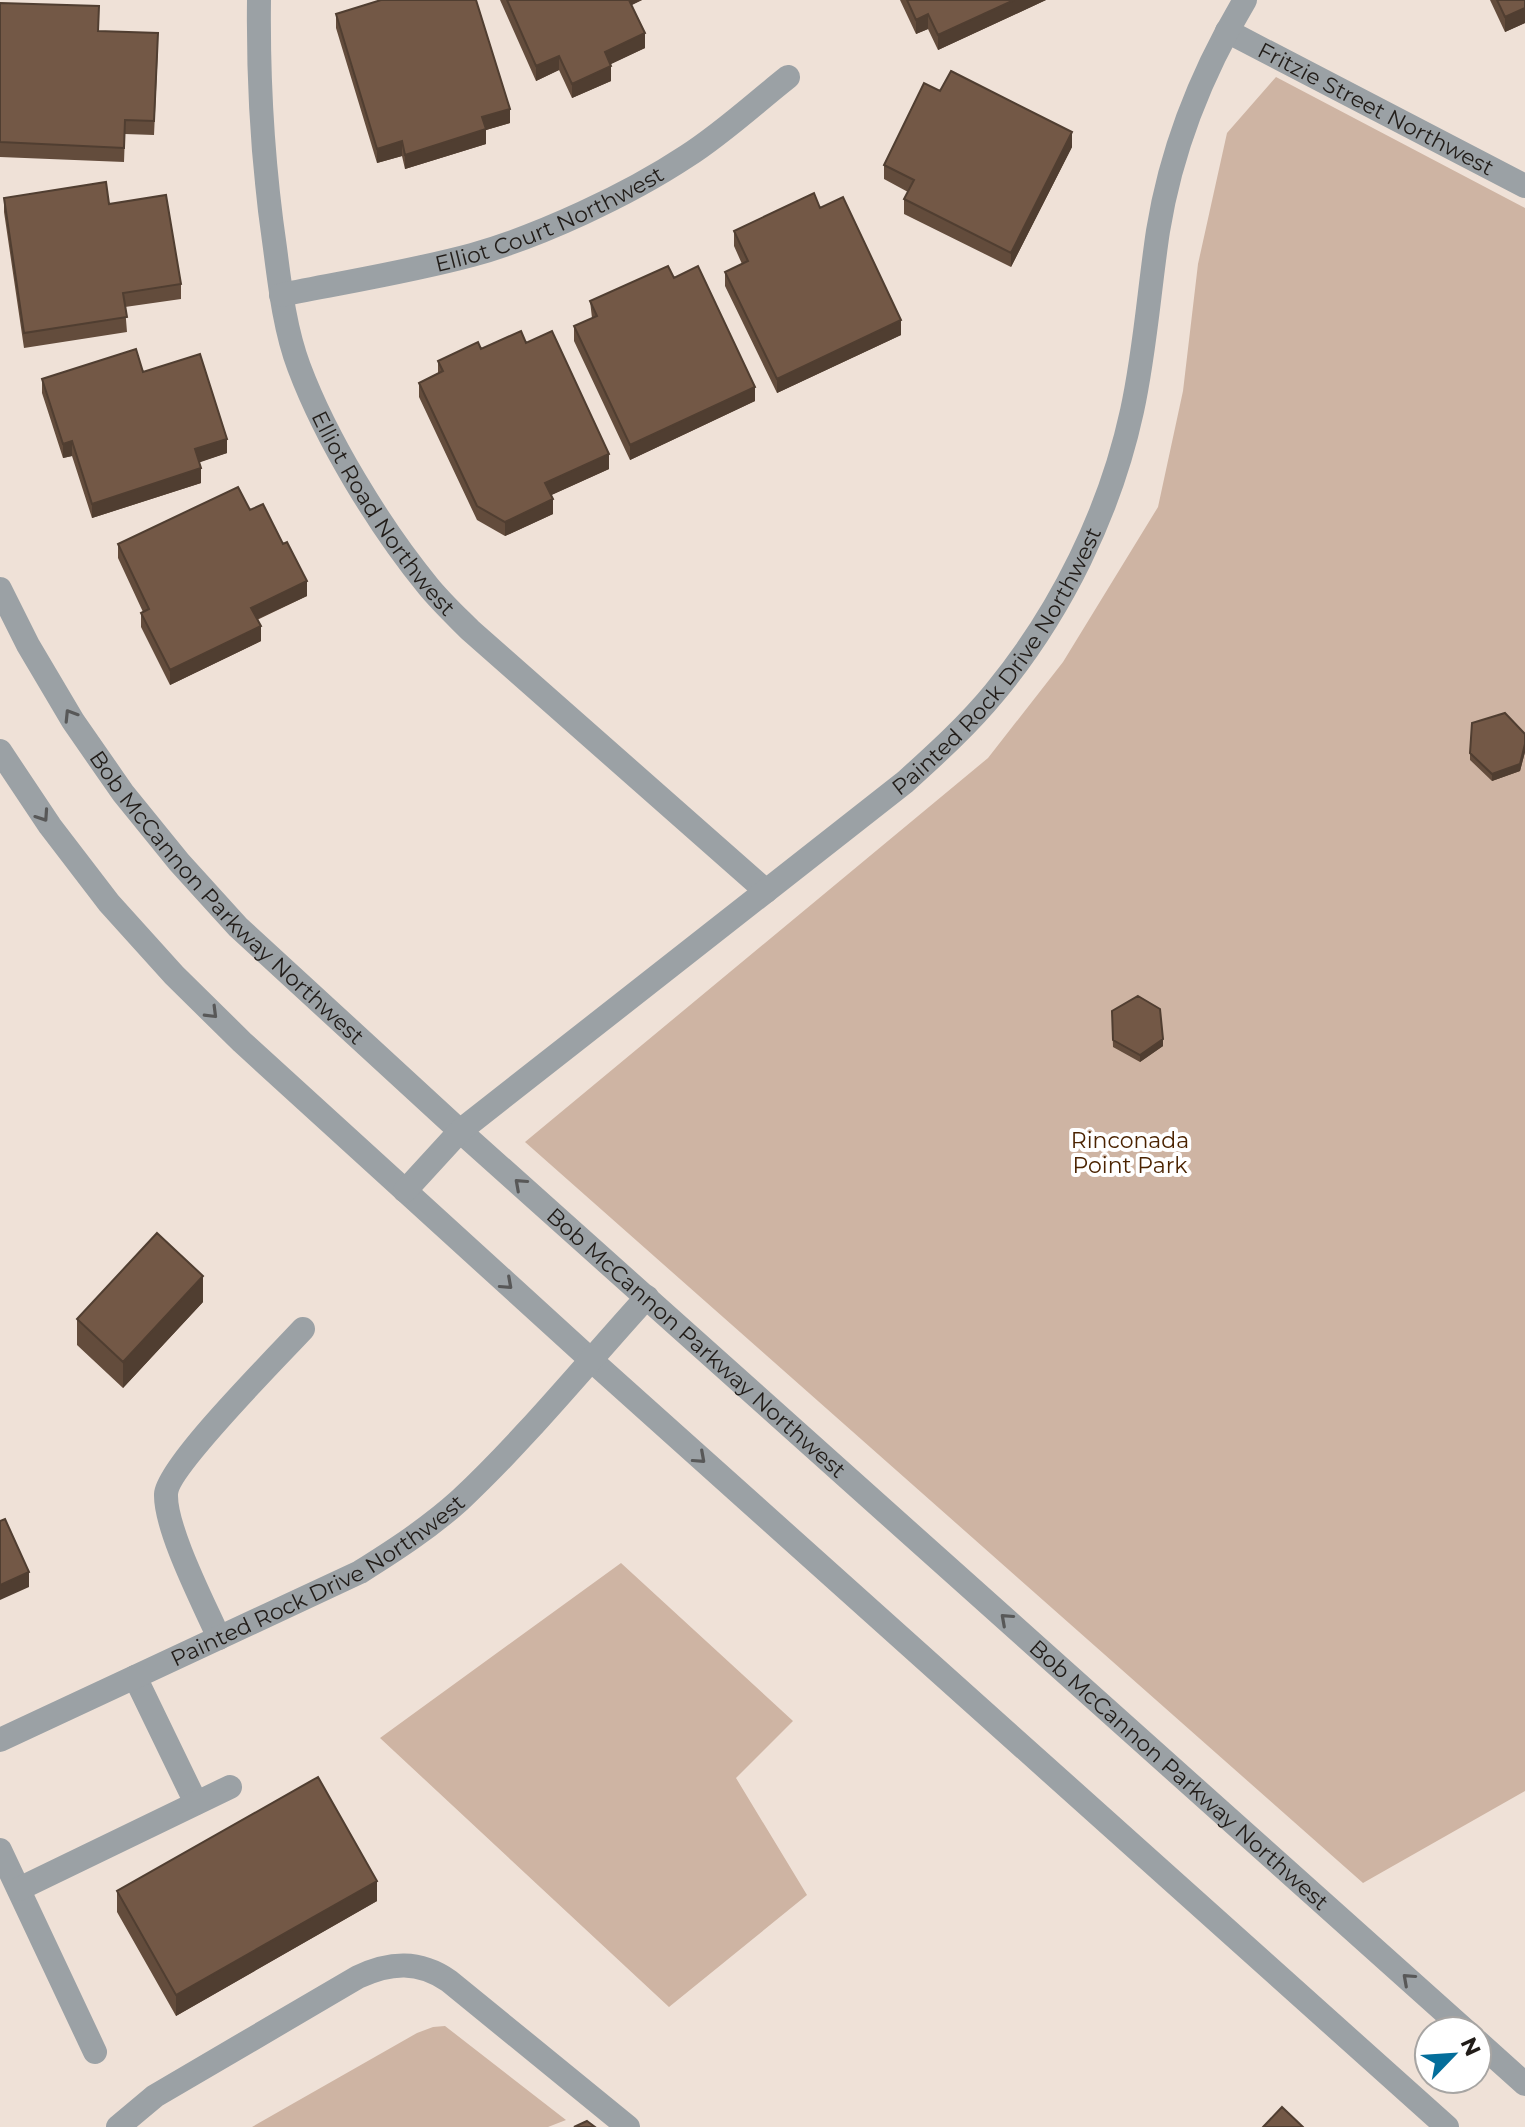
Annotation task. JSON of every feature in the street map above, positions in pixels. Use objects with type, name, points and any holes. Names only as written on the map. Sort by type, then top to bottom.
[{"type":"street","name":"Elliot Road Northwest","points":[[259,0],[264,173],[281,295],[298,365],[325,429],[387,529],[429,587],[470,630],[766,891]]},
{"type":"street","name":"Painted Rock Drive Northwest","points":[[405,1191],[460,1131],[905,782],[953,739],[995,691],[1033,639],[1067,584],[1093,530],[1115,473],[1132,415],[1144,355],[1159,228],[1174,163],[1195,99],[1240,2]]},
{"type":"street","name":"Fritzie Street Northwest","points":[[1227,31],[1525,186]]},
{"type":"street","name":"Elliot Court Northwest","points":[[281,295],[475,254],[550,226],[633,188],[690,154],[788,77]]},
{"type":"street","name":"Bob McCannon Parkway Northwest","points":[[0,589],[28,645],[73,721],[123,793],[179,862],[238,927],[460,1131],[1448,2015]]},
{"type":"street","points":[[0,751],[50,826],[109,903],[174,975],[242,1042],[590,1359],[1447,2127]]},
{"type":"street","name":"Painted Rock Drive Northwest","points":[[0,1740],[360,1572],[412,1538],[469,1490],[647,1297]]},
{"type":"street","points":[[219,1638],[174,1534],[166,1493],[179,1464],[303,1329]]},
{"type":"street","points":[[135,1677],[196,1803]]},
{"type":"street","points":[[19,1889],[230,1787]]},
{"type":"street","points":[[0,1850],[95,2052]]},
{"type":"street","points":[[118,2127],[155,2096],[358,1977],[380,1967],[403,1964],[436,1972],[449,1981],[628,2127]]},
{"type":"street","points":[[1493,2055],[1525,2084]]},
{"type":"green space","name":"Rinconada Point Park","points":[[1276,77],[1525,208],[1525,1791],[1363,1883],[525,1142],[988,758],[1063,662],[1158,507],[1183,391],[1198,264],[1227,133]]},
{"type":"green space","points":[[621,1563],[793,1721],[736,1778],[807,1895],[669,2007],[380,1738]]},
{"type":"green space","points":[[445,2026],[566,2120],[548,2127],[252,2127],[417,2033]]},
{"type":"building","points":[[381,0],[476,0],[510,109],[482,117],[486,129],[405,155],[402,141],[377,149],[336,14]]},
{"type":"building","points":[[507,0],[629,0],[645,33],[605,52],[611,66],[572,84],[559,56],[536,66]]},
{"type":"building","points":[[907,0],[1014,0],[938,35],[928,14],[916,20]]},
{"type":"building","points":[[1497,0],[1525,0],[1525,8],[1505,17]]},
{"type":"building","points":[[0,3],[99,6],[98,31],[158,33],[154,121],[125,120],[124,148],[0,142]]},
{"type":"building","points":[[951,71],[1072,132],[1011,253],[904,199],[914,180],[884,165],[924,83],[940,91]]},
{"type":"building","points":[[106,182],[109,204],[166,195],[181,284],[123,293],[127,317],[24,333],[4,198]]},
{"type":"building","points":[[814,193],[820,208],[843,197],[901,320],[777,379],[725,272],[748,261],[734,231]]},
{"type":"building","points":[[668,266],[674,278],[698,266],[755,387],[630,445],[574,326],[597,316],[590,301]]},
{"type":"building","points":[[521,331],[526,343],[552,331],[609,454],[545,483],[553,499],[505,522],[477,506],[419,383],[443,371],[438,361],[478,342],[481,349]]},
{"type":"building","points":[[136,349],[143,372],[200,354],[227,439],[195,449],[201,468],[92,504],[72,441],[63,444],[42,379]]},
{"type":"building","points":[[238,487],[250,510],[263,504],[283,544],[287,542],[307,581],[251,608],[261,626],[170,670],[141,613],[149,609],[118,544]]},
{"type":"building","points":[[1505,713],[1525,734],[1525,744],[1520,764],[1492,774],[1470,753],[1472,723]]},
{"type":"building","points":[[1138,996],[1160,1009],[1163,1039],[1140,1055],[1113,1040],[1112,1011]]},
{"type":"building","points":[[157,1233],[203,1276],[123,1362],[77,1319]]},
{"type":"building","points":[[5,1519],[29,1572],[0,1585],[0,1521]]},
{"type":"building","points":[[318,1777],[377,1881],[176,1995],[117,1891]]},
{"type":"building","points":[[1282,2107],[1303,2127],[1263,2127]]},
{"type":"building","points":[[587,2121],[595,2127],[574,2127]]}]
